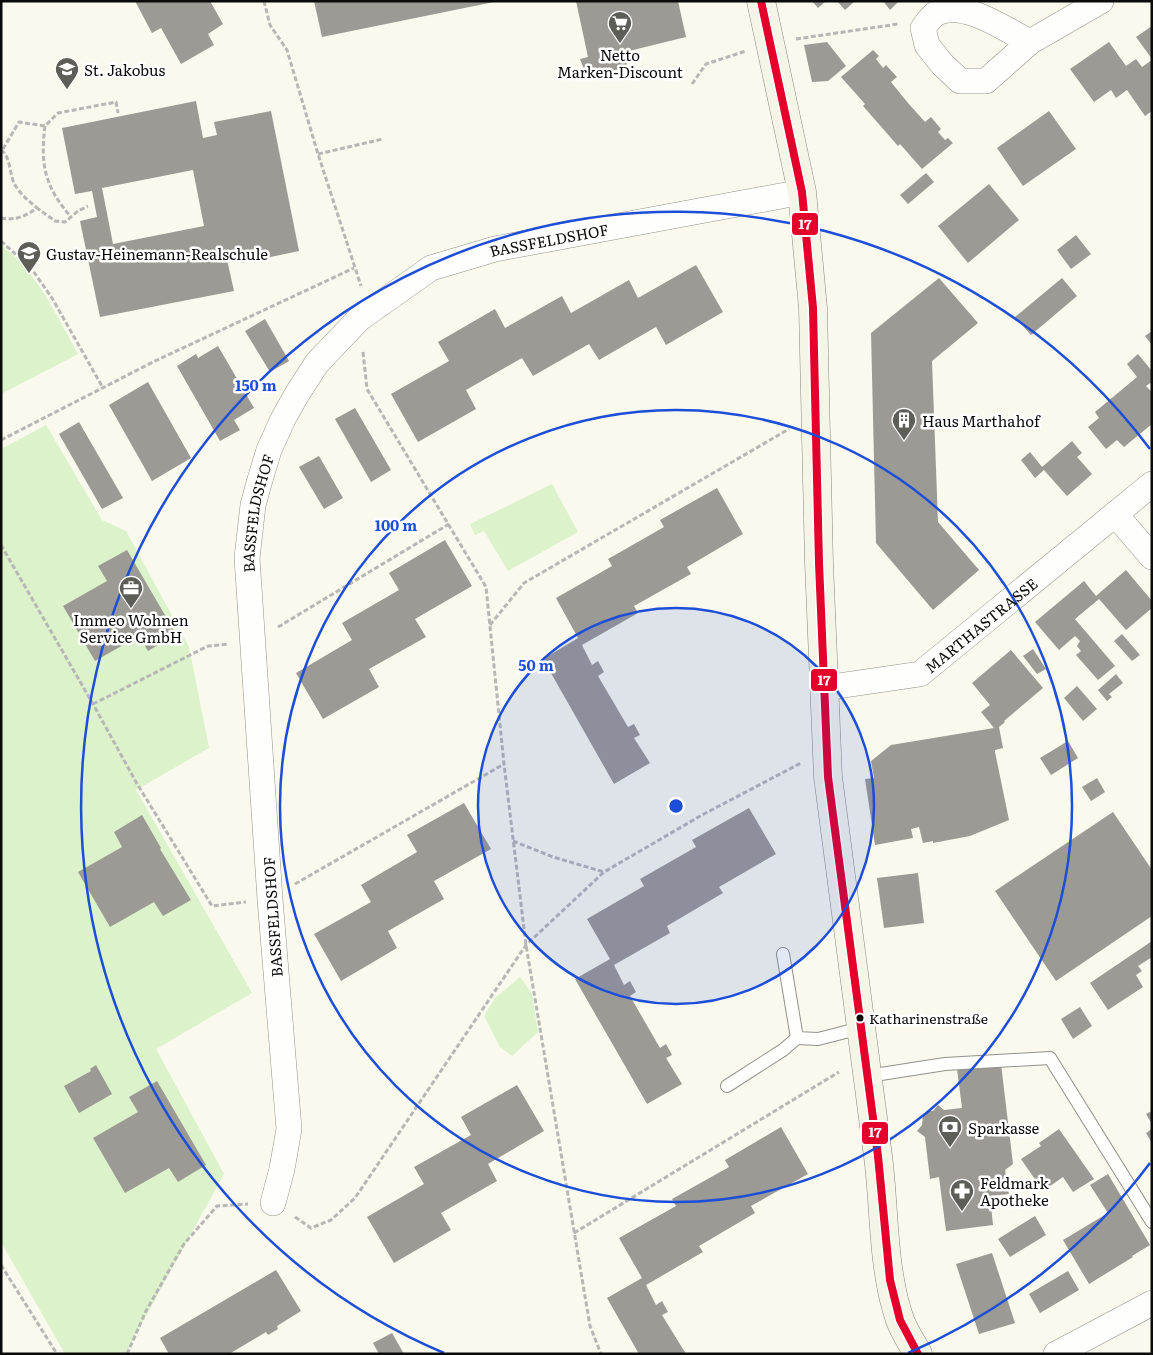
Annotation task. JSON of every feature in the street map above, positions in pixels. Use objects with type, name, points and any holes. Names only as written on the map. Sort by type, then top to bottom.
[{"type":"main road","points":[[761,1],[802,192],[813,308],[828,777],[883,1195],[888,1269],[900,1321],[918,1354]]},
{"type":"street","points":[[1030,42],[971,11],[953,8],[935,14],[923,28],[927,45],[942,64],[960,81],[986,81],[1030,42],[1101,1]]},
{"type":"street","name":"BASSFELDSHOF","points":[[273,1203],[282,1169],[289,1129],[270,899],[247,558],[253,505],[269,450],[283,419],[312,371],[338,340],[359,319],[432,268],[495,249],[802,192]]},
{"type":"street","name":"MARTHASTRASSE","points":[[824,688],[920,674],[1152,484]]},
{"type":"street","points":[[1115,514],[1152,557]]},
{"type":"street","points":[[1056,1354],[1152,1302]]},
{"type":"lane","points":[[783,954],[797,1038]]},
{"type":"lane","points":[[727,1086],[783,1050],[797,1038],[818,1039],[861,1028]]},
{"type":"lane","points":[[867,1066],[1050,1058],[1152,1222]]},
{"type":"path","points":[[1,440],[103,388],[354,268],[286,50],[270,25],[264,1]]},
{"type":"path","points":[[692,84],[706,64],[770,43],[903,23],[923,28]]},
{"type":"path","points":[[71,217],[59,203],[49,186],[44,168],[42,149],[45,126],[58,113],[116,102],[118,113]]},
{"type":"path","points":[[45,126],[19,122],[2,150],[7,157],[10,173],[15,185],[24,197],[55,221],[64,222],[88,206]]},
{"type":"path","points":[[318,154],[384,139]]},
{"type":"path","points":[[1,218],[21,218],[37,208]]},
{"type":"path","points":[[1,241],[31,268],[52,298],[103,388]]},
{"type":"path","points":[[359,319],[367,389],[486,586],[512,841],[526,945],[590,1326],[601,1354]]},
{"type":"path","points":[[489,626],[524,583],[760,445],[816,415]]},
{"type":"path","points":[[94,704],[208,646],[252,642],[449,524]]},
{"type":"path","points":[[1,545],[94,704],[136,782],[212,906],[270,899],[504,764]]},
{"type":"path","points":[[127,1354],[146,1311],[184,1244],[217,1206],[273,1203],[311,1228],[331,1220],[355,1198],[526,945],[604,872],[702,815],[826,750]]},
{"type":"path","points":[[512,841],[553,857],[604,872]]},
{"type":"path","points":[[574,1233],[867,1066]]},
{"type":"path","points":[[1,1265],[57,1354]]},
{"type":"green space","points":[[1,245],[25,267],[45,295],[78,354],[1,394]]},
{"type":"green space","points":[[46,425],[102,520],[126,531],[189,647],[209,748],[136,790],[252,993],[156,1049],[224,1174],[125,1354],[65,1354],[1,1242],[1,449]]},
{"type":"green space","points":[[552,484],[578,532],[508,571],[484,531],[475,535],[470,524]]},
{"type":"green space","points":[[520,977],[532,994],[538,1032],[512,1056],[500,1047],[484,1016],[495,998]]},
{"type":"building","points":[[135,1],[210,1],[223,24],[208,34],[214,45],[181,64],[161,28],[152,33]]},
{"type":"building","points":[[314,1],[494,1],[494,2],[322,37]]},
{"type":"building","name":"Netto Marken-Discount","points":[[576,1],[678,1],[686,37],[625,52],[627,67],[587,77],[580,59],[588,57]]},
{"type":"building","points":[[812,1],[826,1],[818,8]]},
{"type":"building","points":[[837,1],[855,1],[845,10]]},
{"type":"building","points":[[883,1],[899,1],[890,10]]},
{"type":"building","points":[[1152,26],[1152,59],[1136,37]]},
{"type":"building","points":[[827,42],[846,66],[828,81],[812,82],[804,45]]},
{"type":"building","points":[[1109,42],[1126,66],[1136,59],[1142,67],[1152,60],[1152,111],[1145,116],[1127,90],[1116,98],[1111,90],[1094,102],[1070,69]]},
{"type":"building","points":[[873,50],[879,56],[876,59],[883,68],[886,65],[897,77],[891,82],[908,103],[925,122],[931,117],[941,129],[938,132],[945,140],[948,138],[953,143],[922,169],[900,144],[898,146],[863,106],[865,104],[841,77]]},
{"type":"building","points":[[196,101],[203,138],[217,135],[214,122],[271,111],[299,251],[242,263],[240,252],[226,255],[234,291],[100,317],[80,221],[97,217],[92,191],[75,194],[62,128]],"holes":[[[193,170],[204,226],[113,244],[102,188]]]},
{"type":"building","points":[[1049,111],[1076,149],[1023,186],[997,148]]},
{"type":"building","points":[[926,173],[934,182],[908,204],[900,195]]},
{"type":"building","points":[[989,184],[1019,220],[968,263],[938,226]]},
{"type":"building","points":[[1076,235],[1091,254],[1071,269],[1057,250]]},
{"type":"building","points":[[696,265],[723,312],[666,345],[656,327],[599,360],[589,344],[533,376],[522,358],[466,390],[476,409],[418,442],[391,394],[449,361],[438,342],[495,309],[505,328],[562,296],[571,313],[629,280],[638,298]]},
{"type":"building","name":"Haus Marthahof","points":[[939,278],[978,323],[932,361],[938,522],[979,570],[933,610],[876,543],[871,333]]},
{"type":"building","points":[[1062,278],[1077,296],[1031,335],[1015,317]]},
{"type":"building","points":[[265,319],[289,361],[270,372],[245,331]]},
{"type":"building","points":[[1152,331],[1152,345],[1145,336]]},
{"type":"building","points":[[218,346],[254,408],[234,420],[240,430],[220,441],[177,366],[196,354],[198,358]]},
{"type":"building","points":[[1138,354],[1152,371],[1152,382],[1146,386],[1152,392],[1152,424],[1124,447],[1117,440],[1106,449],[1088,427],[1099,418],[1095,412],[1137,377],[1127,364]]},
{"type":"building","points":[[148,382],[191,458],[152,481],[109,405]]},
{"type":"building","points":[[355,408],[391,470],[371,482],[335,419]]},
{"type":"building","points":[[79,422],[123,498],[102,509],[59,434]]},
{"type":"building","points":[[1072,441],[1082,453],[1077,457],[1092,474],[1067,496],[1044,470],[1035,478],[1021,460],[1030,452],[1042,467]]},
{"type":"building","points":[[319,456],[343,498],[324,509],[299,467]]},
{"type":"building","points":[[717,488],[743,534],[687,567],[691,574],[634,606],[638,613],[582,645],[592,665],[598,661],[604,672],[598,676],[628,727],[634,724],[640,735],[634,738],[650,763],[614,784],[543,659],[578,638],[556,598],[612,566],[608,559],[664,527],[660,520]]},
{"type":"building","points":[[445,540],[472,586],[415,619],[426,637],[369,669],[379,687],[323,719],[296,673],[352,640],[342,623],[399,590],[389,573]]},
{"type":"building","points":[[127,550],[176,634],[148,651],[139,636],[95,661],[63,606],[107,581],[98,566]]},
{"type":"building","points":[[1126,570],[1152,601],[1152,608],[1126,630],[1099,599],[1075,619],[1115,666],[1098,680],[1076,655],[1081,651],[1077,646],[1080,641],[1075,636],[1059,650],[1035,622],[1084,581],[1096,596]]},
{"type":"building","points":[[1122,634],[1140,655],[1132,661],[1114,641]]},
{"type":"building","points":[[1033,649],[1046,669],[1037,674],[1023,656]]},
{"type":"building","points":[[1011,650],[1043,688],[999,727],[1003,748],[995,750],[995,752],[1009,820],[970,836],[933,843],[933,841],[923,843],[919,827],[911,829],[913,838],[875,845],[865,779],[874,778],[871,761],[891,745],[994,728],[981,712],[990,705],[972,683]]},
{"type":"building","points":[[1116,674],[1123,683],[1109,694],[1112,697],[1107,701],[1098,690]]},
{"type":"building","points":[[1077,686],[1097,709],[1083,721],[1064,698]]},
{"type":"building","points":[[1068,741],[1078,758],[1051,775],[1040,758]]},
{"type":"building","points":[[1097,778],[1105,792],[1091,801],[1082,787]]},
{"type":"building","points":[[464,803],[491,849],[434,881],[444,899],[388,931],[397,948],[341,981],[314,934],[371,902],[361,885],[417,852],[407,835]]},
{"type":"building","points":[[749,808],[776,854],[719,887],[723,893],[667,926],[670,933],[614,965],[624,985],[630,981],[636,992],[630,996],[660,1048],[666,1044],[672,1055],[666,1058],[682,1084],[647,1104],[575,979],[610,959],[587,919],[644,886],[640,879],[696,847],[692,840]]},
{"type":"building","points":[[1113,812],[1152,870],[1152,916],[1056,981],[995,891]]},
{"type":"building","points":[[142,815],[191,900],[163,916],[154,902],[110,927],[78,872],[122,847],[114,832]]},
{"type":"building","points":[[918,873],[924,923],[884,928],[877,878]]},
{"type":"building","points":[[1152,941],[1152,957],[1138,966],[1142,971],[1136,975],[1143,987],[1108,1010],[1090,983]]},
{"type":"building","points":[[1080,1007],[1092,1026],[1073,1039],[1061,1019]]},
{"type":"building","points":[[1001,1064],[1013,1164],[1005,1170],[1009,1194],[990,1196],[993,1225],[946,1231],[939,1177],[930,1179],[925,1137],[917,1131],[922,1125],[923,1115],[928,1111],[933,1111],[938,1105],[944,1110],[962,1108],[957,1069]]},
{"type":"building","points":[[96,1065],[112,1094],[79,1113],[64,1086],[91,1071],[90,1069]]},
{"type":"building","points":[[157,1081],[206,1165],[178,1182],[169,1168],[125,1193],[93,1138],[138,1112],[129,1097]]},
{"type":"building","points":[[517,1085],[544,1131],[488,1164],[497,1181],[441,1213],[451,1230],[394,1263],[367,1217],[424,1184],[414,1167],[471,1135],[461,1117]]},
{"type":"building","points":[[1152,1111],[1152,1124],[1146,1114]]},
{"type":"building","points":[[781,1127],[808,1174],[751,1206],[755,1213],[699,1246],[703,1252],[646,1285],[656,1305],[662,1301],[668,1312],[662,1315],[686,1354],[639,1354],[607,1298],[642,1278],[619,1238],[676,1206],[672,1199],[729,1167],[725,1160]]},
{"type":"building","points":[[1059,1129],[1094,1179],[1073,1192],[1063,1177],[1043,1191],[1021,1159],[1041,1146],[1039,1143]]},
{"type":"building","points":[[1152,1129],[1152,1143],[1146,1133]]},
{"type":"building","points":[[1108,1174],[1150,1245],[1089,1284],[1063,1240],[1108,1213],[1090,1185]]},
{"type":"building","points":[[1035,1216],[1046,1235],[1010,1257],[998,1239]]},
{"type":"building","points":[[992,1253],[1015,1323],[979,1334],[956,1264]]},
{"type":"building","points":[[276,1270],[301,1311],[277,1326],[278,1329],[268,1335],[266,1332],[229,1354],[169,1354],[160,1338]]},
{"type":"building","points":[[1068,1271],[1079,1290],[1040,1313],[1029,1294]]},
{"type":"building","points":[[392,1333],[404,1354],[379,1354],[373,1343]]},
{"type":"transit line","name":"17","points":[[761,1],[802,192],[813,308],[819,563],[828,777],[878,1156],[890,1280],[900,1320],[918,1354]]},
{"type":"place","name":"Netto Marken-Discount","points":[[620,44]]},
{"type":"place","name":"St. Jakobus","points":[[67,90]]},
{"type":"place","name":"Gustav-Heinemann-Realschule","points":[[29,274]]},
{"type":"place","name":"Haus Marthahof","points":[[904,441]]},
{"type":"place","name":"Immeo Wohnen Service GmbH","points":[[131,609]]},
{"type":"place","name":"Katharinenstraße","points":[[860,1018]]},
{"type":"place","name":"Sparkasse","points":[[950,1148]]},
{"type":"place","name":"Feldmark Apotheke","points":[[962,1212]]}]
